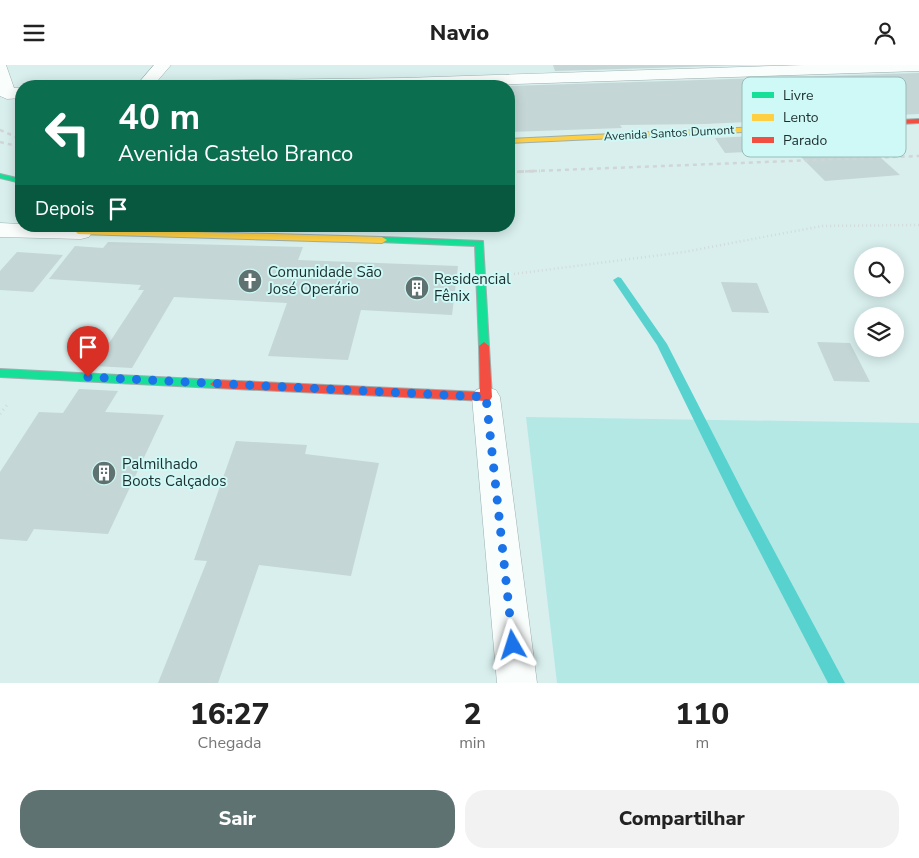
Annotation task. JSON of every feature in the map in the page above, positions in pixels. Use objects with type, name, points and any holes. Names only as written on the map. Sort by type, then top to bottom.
[{"type":"street","points":[[149,80],[163,65]]},
{"type":"street","points":[[339,80],[345,65]]},
{"type":"street","points":[[405,80],[408,65]]},
{"type":"street","points":[[495,80],[919,66]]},
{"type":"street","points":[[0,68],[8,94],[15,93]]},
{"type":"street","name":"Avenida Santos Dumont","points":[[906,122],[919,121]]},
{"type":"street","name":"Avenida Santos Dumont","points":[[515,141],[742,130]]},
{"type":"street","points":[[0,176],[15,180]]},
{"type":"street","points":[[0,230],[15,230]]},
{"type":"street","points":[[169,232],[480,243],[486,397],[517,683]]},
{"type":"street","points":[[0,373],[486,397]]},
{"type":"path","points":[[481,275],[505,275],[684,252],[822,226],[919,225]]},
{"type":"shaded area","points":[[526,417],[919,423],[919,683],[557,683]]},
{"type":"building","points":[[553,65],[746,65],[555,71]]},
{"type":"building","points":[[919,73],[919,114],[906,115],[906,77],[793,77]]},
{"type":"building","points":[[742,79],[742,122],[620,125],[622,128],[515,132],[515,86]]},
{"type":"building","points":[[742,137],[742,152],[725,153],[715,138]]},
{"type":"building","points":[[801,157],[880,157],[900,175],[825,181]]},
{"type":"building","points":[[108,242],[303,247],[298,260],[458,266],[452,315],[361,310],[348,360],[268,356],[287,303],[174,297],[132,368],[94,366],[144,290],[138,290],[141,285],[49,279],[75,246],[103,248]]},
{"type":"building","points":[[17,252],[63,255],[33,292],[0,290],[0,271]]},
{"type":"building","points":[[721,282],[757,283],[769,313],[732,312]]},
{"type":"building","points":[[817,342],[850,343],[854,351],[854,357],[857,357],[870,382],[834,381]]},
{"type":"building","points":[[79,389],[118,391],[105,412],[164,415],[108,534],[34,529],[27,541],[0,539],[0,472],[39,412],[63,413]]},
{"type":"building","points":[[236,441],[307,445],[305,454],[379,463],[351,576],[259,565],[218,683],[158,683],[207,561],[194,560]]},
{"type":"waterway","points":[[618,280],[662,344],[741,502],[837,683]]},
{"type":"railway","points":[[0,130],[15,136]]},
{"type":"railway","points":[[0,142],[15,146]]},
{"type":"railway","points":[[906,157],[919,156]]},
{"type":"railway","points":[[515,172],[893,157]]},
{"type":"railway","points":[[515,172],[540,171]]},
{"type":"traffic: fast","points":[[0,176],[15,180]]},
{"type":"traffic: fast","points":[[382,240],[480,243],[484,346]]},
{"type":"traffic: fast","points":[[0,373],[216,384]]},
{"type":"traffic: slow","points":[[515,141],[742,130]]},
{"type":"traffic: slow","points":[[81,232],[382,240]]},
{"type":"traffic: jam","points":[[906,122],[919,121]]},
{"type":"traffic: jam","points":[[216,384],[486,397],[484,346]]},
{"type":"place","name":"Comunidade São José Operário","points":[[250,281]]},
{"type":"place","name":"Residencial Fênix","points":[[417,288]]},
{"type":"place","name":"Palmilhado Boots Calçados","points":[[104,473]]},
{"type":"route","points":[[88,377],[486,397],[513,645]]}]
